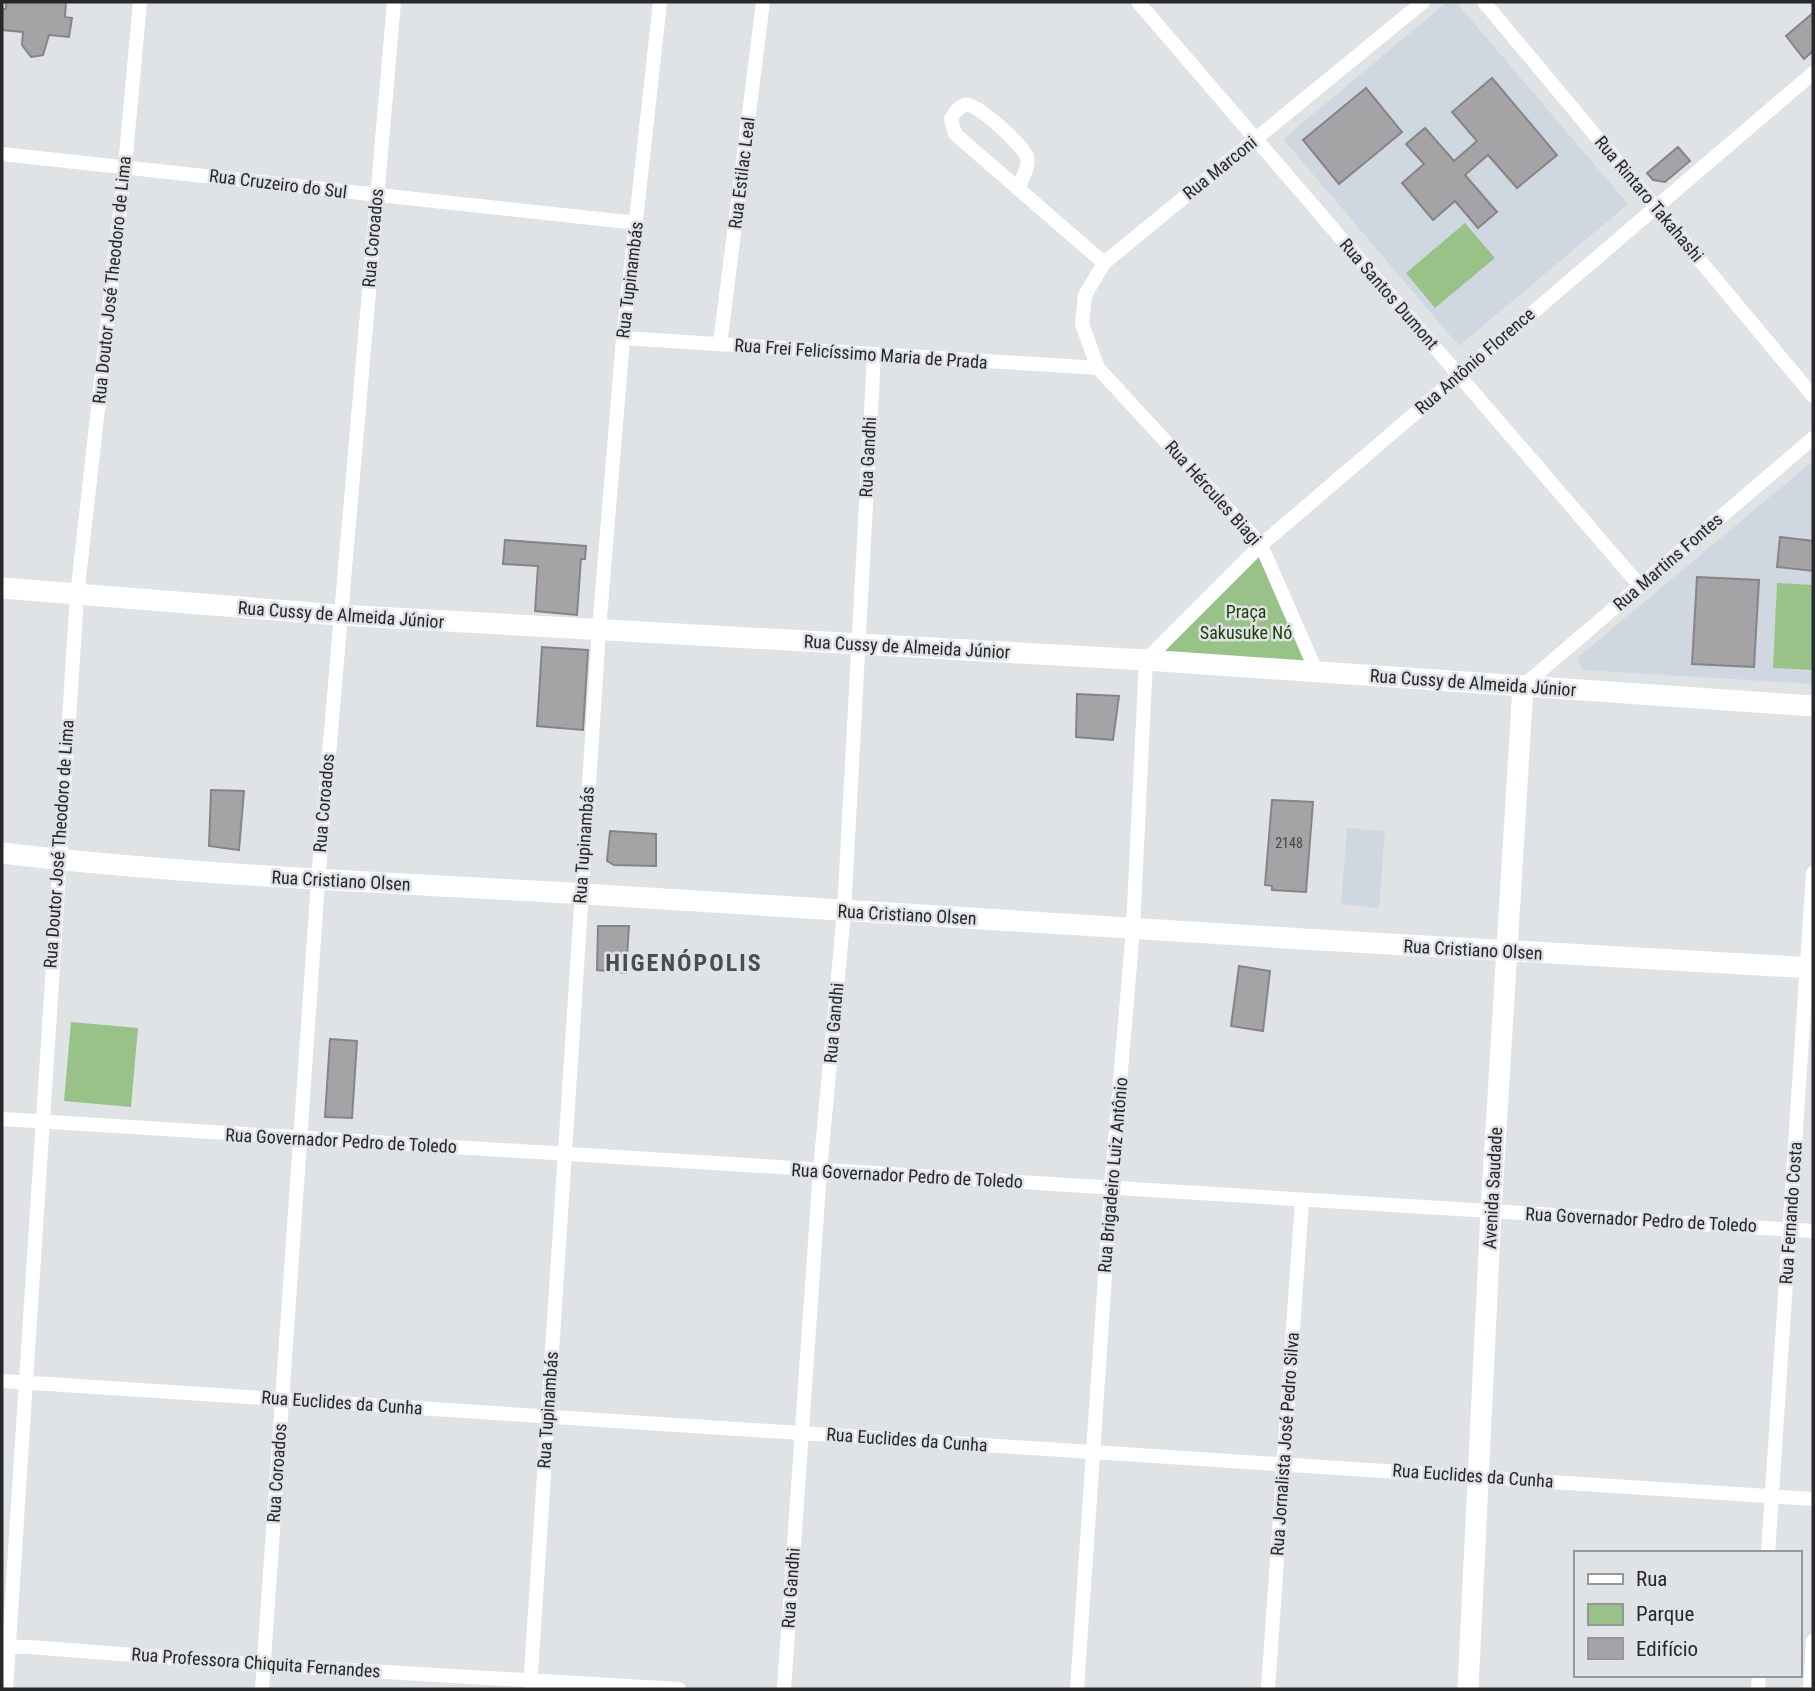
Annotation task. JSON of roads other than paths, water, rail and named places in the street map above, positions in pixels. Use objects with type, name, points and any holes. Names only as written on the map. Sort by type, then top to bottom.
[{"type":"street","name":"Rua Doutor José Theodoro de Lima","points":[[5,1689],[5,1645],[77,596],[125,166],[139,2]]},
{"type":"street","name":"Rua Coroados","points":[[262,1689],[317,881],[394,2]]},
{"type":"street","name":"Rua Tupinambás","points":[[530,1685],[599,630],[623,338],[660,2]]},
{"type":"street","name":"Rua Estilac Leal","points":[[720,344],[763,2]]},
{"type":"street","name":"Rua Santos Dumont","points":[[1138,2],[1640,586]]},
{"type":"street","name":"Rua Marconi","points":[[1098,368],[1082,324],[1084,295],[1104,263],[1423,2]]},
{"type":"street","name":"Rua Rintaro Takahashi","points":[[1484,2],[1813,396]]},
{"type":"street","name":"Rua Antônio Florence","points":[[1146,660],[1261,545],[1813,73]]},
{"type":"street","points":[[1018,189],[1027,164],[1024,153],[980,108],[968,104],[959,107],[951,119],[955,134],[1018,189],[1104,263]]},
{"type":"street","name":"Rua Cruzeiro do Sul","points":[[2,154],[637,223]]},
{"type":"street","name":"Rua Frei Felicíssimo Maria de Prada","points":[[623,338],[874,356],[1098,368]]},
{"type":"street","name":"Rua Gandhi","points":[[784,1689],[820,1170],[844,912],[874,356]]},
{"type":"street","name":"Rua Hércules Biagi","points":[[1098,368],[1261,545],[1317,673]]},
{"type":"street","name":"Rua Martins Fontes","points":[[1523,687],[1813,438]]},
{"type":"street","name":"Rua Cussy de Almeida Júnior","points":[[2,588],[339,615],[1146,660],[1813,706]]},
{"type":"street","name":"Rua Brigadeiro Luiz Antônio","points":[[1077,1689],[1111,1188],[1133,928],[1146,660]]},
{"type":"street","name":"Avenida Saudade","points":[[1468,1689],[1491,1211],[1523,687]]},
{"type":"street","name":"Rua Cristiano Olsen","points":[[2,853],[317,881],[581,894],[1507,953],[1811,968]]},
{"type":"street","name":"Rua Fernando Costa","points":[[1768,1551],[1789,1229],[1811,968],[1813,873]]},
{"type":"street","name":"Rua Governador Pedro de Toledo","points":[[2,1119],[1813,1231]]},
{"type":"street","name":"Rua Jornalista José Pedro Silva","points":[[1268,1689],[1302,1200]]},
{"type":"street","name":"Rua Euclides da Cunha","points":[[2,1381],[1813,1499]]},
{"type":"street","points":[[1810,1689],[1813,1641]]},
{"type":"street","name":"Rua Professora Chiquita Fernandes","points":[[5,1645],[530,1685],[679,1689]]},
{"type":"district","name":"HIGENÓPOLIS","points":[[684,963]]},
{"type":"park label","name":"Praça Sakusuke Nó","points":[[1246,622]]}]
